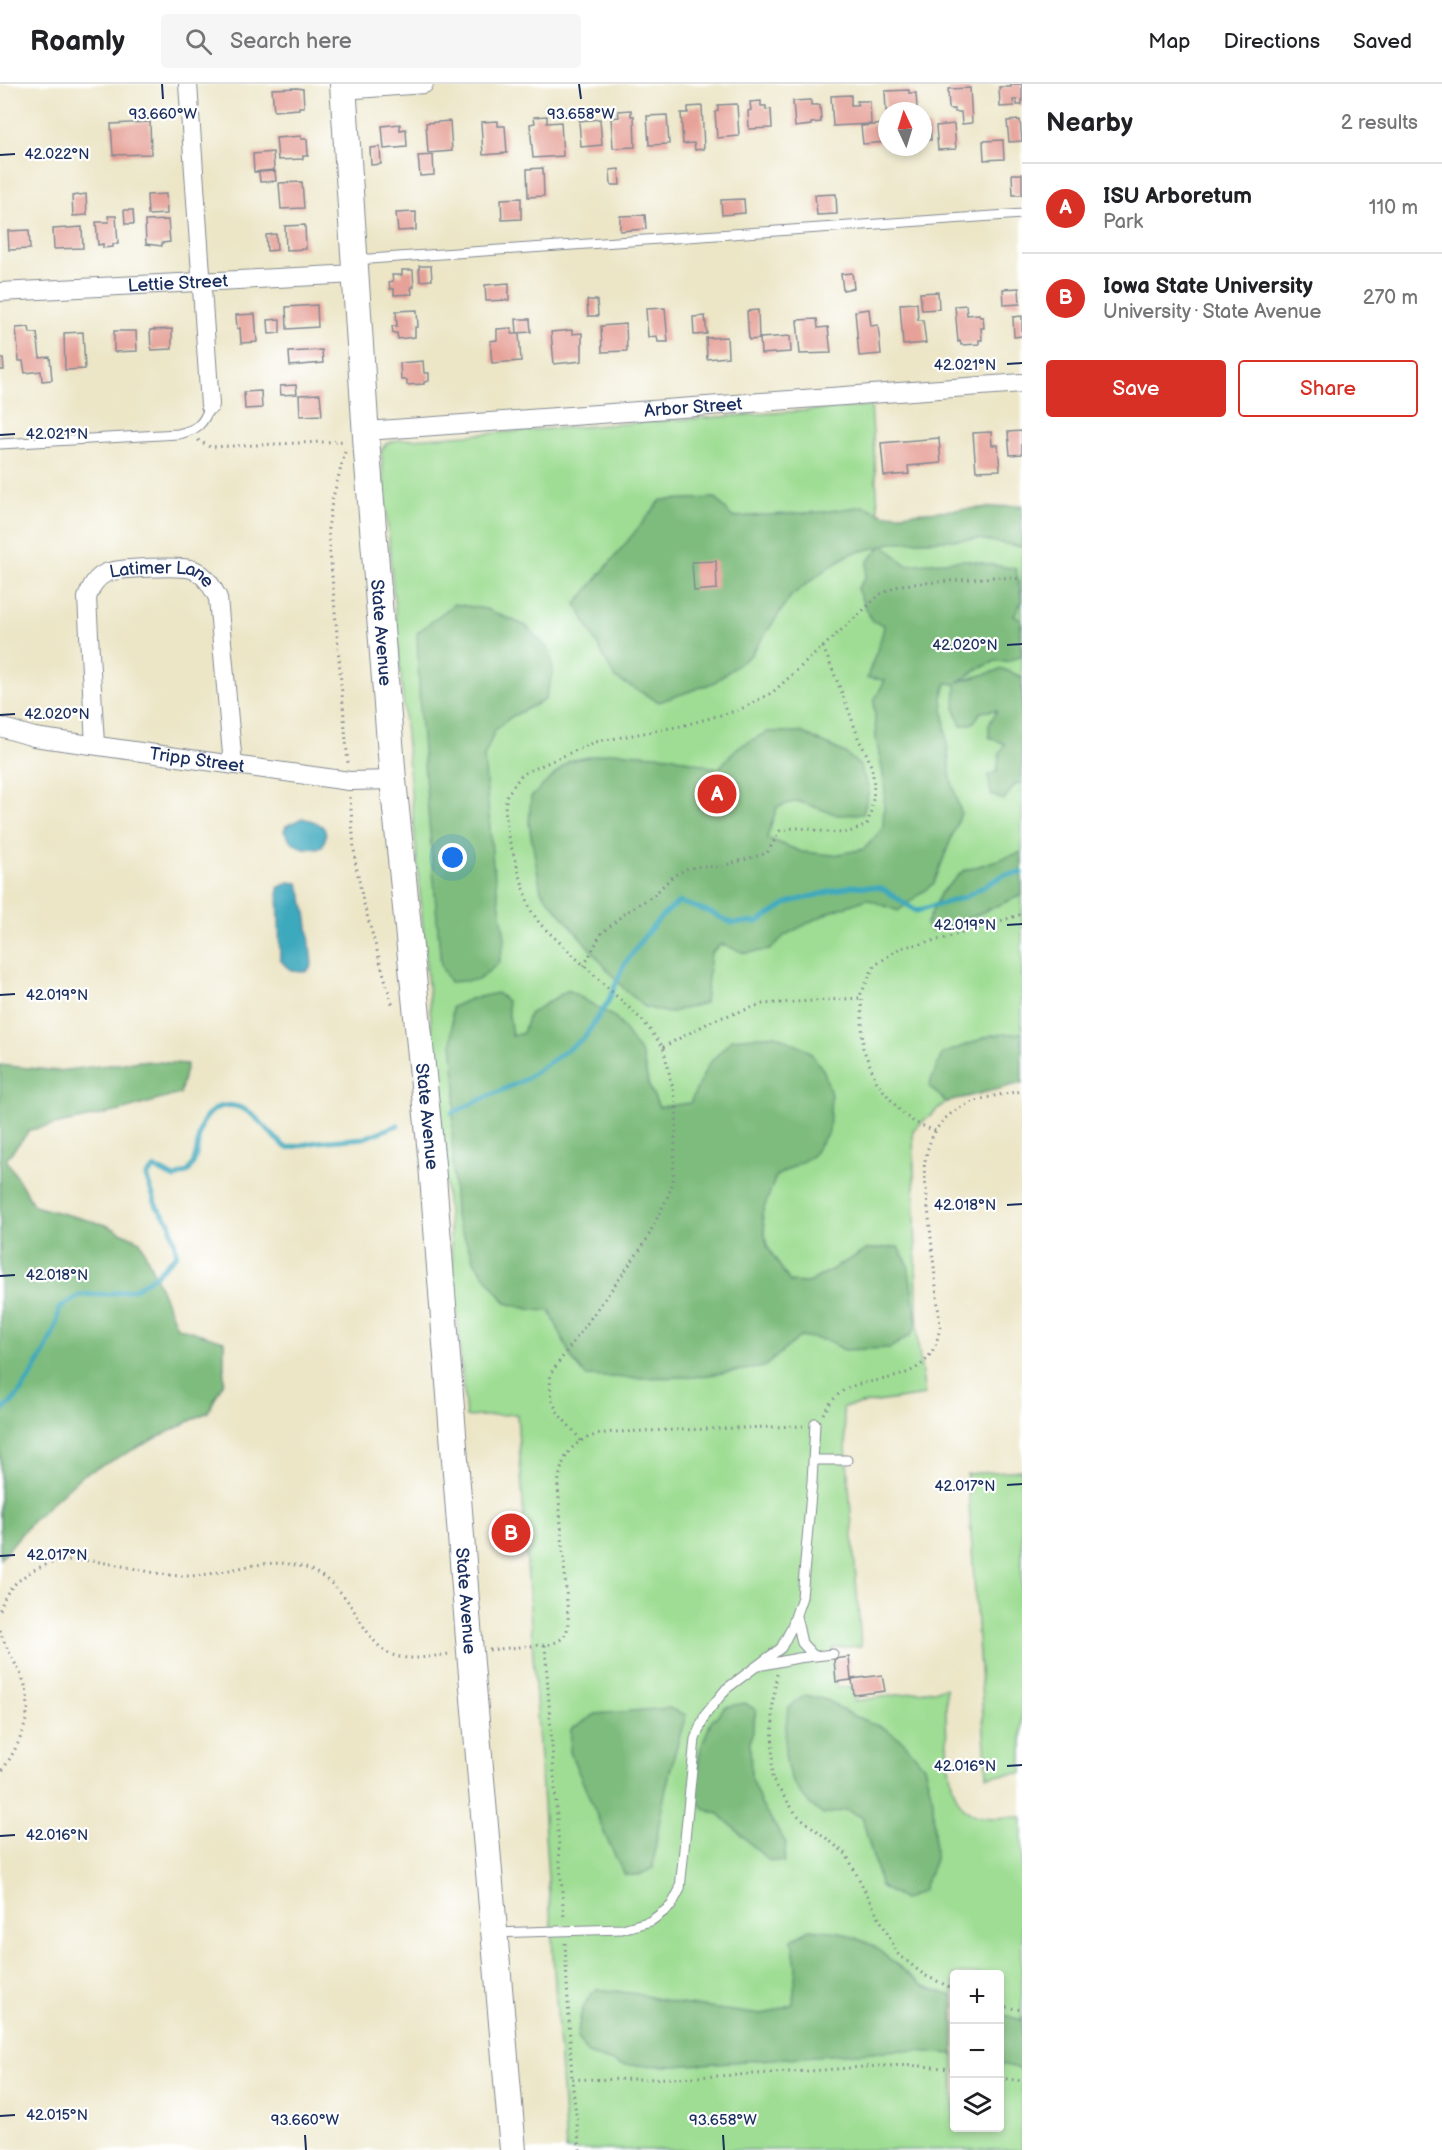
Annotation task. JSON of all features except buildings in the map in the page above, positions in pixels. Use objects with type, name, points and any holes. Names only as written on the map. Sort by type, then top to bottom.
[{"type":"street","points":[[188,84],[210,405]]},
{"type":"street","points":[[343,87],[424,84]]},
{"type":"street","name":"State Avenue","points":[[343,87],[356,267],[355,437],[432,1164],[513,2150]]},
{"type":"street","name":"Lettie Street","points":[[0,292],[201,282],[356,267]]},
{"type":"street","name":"Arbor Street","points":[[355,437],[1022,383]]},
{"type":"street","name":"Latimer Lane","points":[[95,745],[87,598],[94,581],[106,573],[178,567],[194,570],[207,579],[218,598],[233,765]]},
{"type":"street","name":"Tripp Street","points":[[0,727],[34,737],[349,781],[393,780]]},
{"type":"lane","points":[[356,267],[1022,214]]},
{"type":"lane","points":[[0,444],[164,435],[191,431],[205,420],[210,405]]},
{"type":"lane","points":[[494,1934],[622,1929],[651,1921],[671,1906],[680,1889],[695,1739],[705,1715],[726,1689],[781,1648],[791,1629],[802,1597],[815,1423]]},
{"type":"lane","points":[[813,1460],[847,1460]]},
{"type":"lane","points":[[796,1615],[801,1643],[814,1656]]},
{"type":"lane","points":[[753,1667],[833,1654]]},
{"type":"path","points":[[191,431],[196,439],[210,447],[355,437],[332,501],[328,529],[348,770]]},
{"type":"path","points":[[580,1441],[558,1413],[549,1388],[551,1373],[645,1243],[669,1194],[673,1180],[677,1106],[663,1047],[644,1022],[540,924],[530,909],[508,836],[505,809],[507,795],[522,774],[595,742],[681,726],[739,710],[774,692],[881,594],[901,585],[995,577],[1022,579]]},
{"type":"path","points":[[584,966],[601,934],[625,914],[654,895],[673,876],[687,869],[701,866],[720,867],[767,853],[780,831],[795,828],[836,834],[860,829],[867,824],[874,799],[871,768],[823,647]]},
{"type":"path","points":[[350,790],[355,860],[363,901],[394,1008]]},
{"type":"path","points":[[935,1131],[901,1113],[877,1083],[862,1048],[861,998],[874,966],[900,948],[946,938],[1022,914]]},
{"type":"path","points":[[663,1047],[714,1020],[763,1004],[861,998]]},
{"type":"path","points":[[488,1650],[545,1646],[564,1638],[568,1625],[558,1486],[566,1456],[580,1441],[591,1436],[613,1432],[770,1429],[815,1423],[831,1401],[847,1388],[857,1384],[894,1378],[922,1365],[935,1347],[940,1326],[924,1167],[929,1144],[941,1123],[959,1107],[981,1098],[1022,1091]]},
{"type":"path","points":[[0,1610],[9,1590],[19,1580],[30,1572],[57,1562],[83,1560],[183,1576],[277,1563],[314,1572],[336,1587],[354,1609],[375,1642],[390,1655],[408,1658],[450,1654]]},
{"type":"path","points":[[0,1630],[22,1677],[28,1702],[27,1722],[23,1733],[0,1774]]},
{"type":"path","points":[[545,1646],[565,1931],[572,2079],[580,2150]]},
{"type":"path","points":[[779,1662],[773,1700],[772,1779],[796,1814],[846,1854],[898,1954],[924,1975],[950,1987]]},
{"type":"path","points":[[1004,2007],[1022,2010]]},
{"type":"path","points":[[572,2079],[638,2080],[869,2067],[934,2066],[950,2069]]},
{"type":"path","points":[[1004,2079],[1022,2081]]},
{"type":"green space","points":[[871,406],[880,536],[1022,527],[1022,1083],[946,1102],[913,1130],[918,1344],[925,1395],[843,1407],[861,1646],[833,1648],[837,1688],[852,1686],[855,1701],[946,1688],[946,1735],[950,1771],[953,1788],[959,1801],[967,1811],[979,1816],[1022,1817],[1022,2150],[566,2150],[517,1414],[466,1417],[381,451],[386,444],[398,440]]},
{"type":"green space","points":[[716,498],[732,517],[823,512],[864,506],[885,515],[1022,505],[1022,547],[979,539],[895,542],[884,545],[906,565],[965,560],[1016,569],[1022,601],[1014,616],[1022,620],[1020,634],[1022,655],[1009,661],[996,661],[958,682],[1003,669],[1022,677],[1022,783],[1015,784],[1004,800],[991,795],[988,775],[997,772],[1000,753],[1005,744],[989,737],[989,725],[997,710],[981,712],[973,723],[961,726],[955,709],[956,684],[946,683],[942,698],[951,780],[961,813],[934,883],[898,911],[867,899],[830,912],[785,935],[770,950],[745,953],[721,944],[711,953],[705,1003],[668,1013],[645,1007],[624,989],[541,891],[529,824],[531,797],[569,761],[612,752],[670,756],[718,769],[737,748],[767,732],[801,732],[845,753],[860,766],[869,790],[863,814],[838,815],[797,801],[777,807],[767,838],[802,852],[834,855],[864,849],[883,828],[885,785],[876,738],[874,701],[885,680],[867,678],[884,625],[872,621],[857,589],[865,578],[868,561],[882,546],[850,554],[791,596],[751,655],[713,683],[659,702],[615,678],[576,604],[661,500]]},
{"type":"green space","points":[[454,604],[486,609],[526,626],[550,651],[553,672],[545,700],[511,717],[495,730],[484,757],[493,864],[505,938],[499,963],[478,980],[450,982],[441,966],[420,715],[417,633]]},
{"type":"green space","points":[[1022,852],[1022,895],[953,925],[931,931],[926,925],[941,893],[963,871]]},
{"type":"green space","points":[[568,990],[616,1018],[642,1055],[649,1086],[659,1107],[690,1103],[708,1065],[732,1039],[776,1035],[809,1051],[824,1071],[831,1095],[829,1131],[812,1156],[776,1176],[762,1214],[767,1246],[790,1282],[808,1283],[868,1249],[898,1247],[908,1264],[917,1323],[911,1335],[890,1348],[844,1350],[829,1341],[801,1336],[764,1367],[694,1377],[586,1376],[572,1359],[550,1311],[533,1310],[506,1303],[476,1264],[455,1217],[452,1135],[456,1089],[452,1007],[470,999],[497,993],[507,1001],[512,1036],[523,1033],[529,1014]]},
{"type":"green space","points":[[1022,1033],[1022,1083],[946,1102],[929,1086],[942,1054],[992,1035]]},
{"type":"green space","points":[[141,1061],[187,1064],[180,1094],[120,1111],[30,1130],[6,1159],[34,1206],[106,1225],[140,1241],[177,1327],[224,1341],[224,1381],[208,1412],[81,1476],[33,1520],[0,1559],[0,1065],[58,1071]]},
{"type":"green space","points":[[1022,1470],[1022,1773],[987,1776],[967,1474]]},
{"type":"green space","points":[[805,1695],[827,1700],[851,1715],[884,1728],[904,1742],[924,1766],[933,1800],[935,1859],[923,1890],[904,1900],[881,1887],[862,1817],[847,1810],[823,1815],[799,1792],[788,1768],[785,1741],[788,1708]]},
{"type":"green space","points":[[745,1703],[756,1710],[750,1741],[751,1776],[761,1804],[786,1843],[784,1862],[768,1860],[719,1814],[704,1809],[696,1798],[696,1776],[701,1748],[711,1722],[725,1707]]},
{"type":"green space","points":[[668,1708],[686,1715],[665,1791],[653,1868],[639,1875],[625,1875],[609,1844],[570,1752],[571,1729],[596,1714]]},
{"type":"green space","points":[[810,1929],[841,1932],[872,1945],[922,1985],[950,1996],[950,2054],[900,2050],[674,2066],[622,2065],[588,2054],[577,2038],[584,2005],[597,1989],[637,1994],[680,2004],[762,2015],[793,2004],[796,1967],[792,1940]]},
{"type":"green space","points":[[1004,2015],[1022,2020],[1022,2069],[1004,2065]]},
{"type":"water","points":[[302,818],[323,826],[326,835],[322,847],[305,848],[295,844],[287,836],[284,831],[286,826]]},
{"type":"water","points":[[289,882],[298,883],[304,903],[312,965],[307,971],[291,970],[280,959],[278,888]]},
{"type":"waterway","points":[[452,1113],[524,1080],[584,1038],[608,1002],[624,965],[660,918],[679,902],[707,911],[732,923],[758,922],[790,902],[852,886],[882,888],[916,911],[965,897],[1004,875],[1022,873]]},
{"type":"waterway","points":[[0,1411],[16,1397],[47,1347],[58,1320],[59,1308],[81,1295],[109,1294],[135,1289],[157,1274],[177,1254],[170,1223],[157,1207],[146,1176],[155,1168],[174,1178],[189,1171],[196,1156],[201,1126],[215,1109],[224,1106],[242,1108],[251,1113],[287,1148],[317,1142],[364,1138],[398,1125]]},
{"type":"place","name":"ISU Arboretum","points":[[717,794]]},
{"type":"place","name":"Iowa State University","points":[[511,1533]]}]
